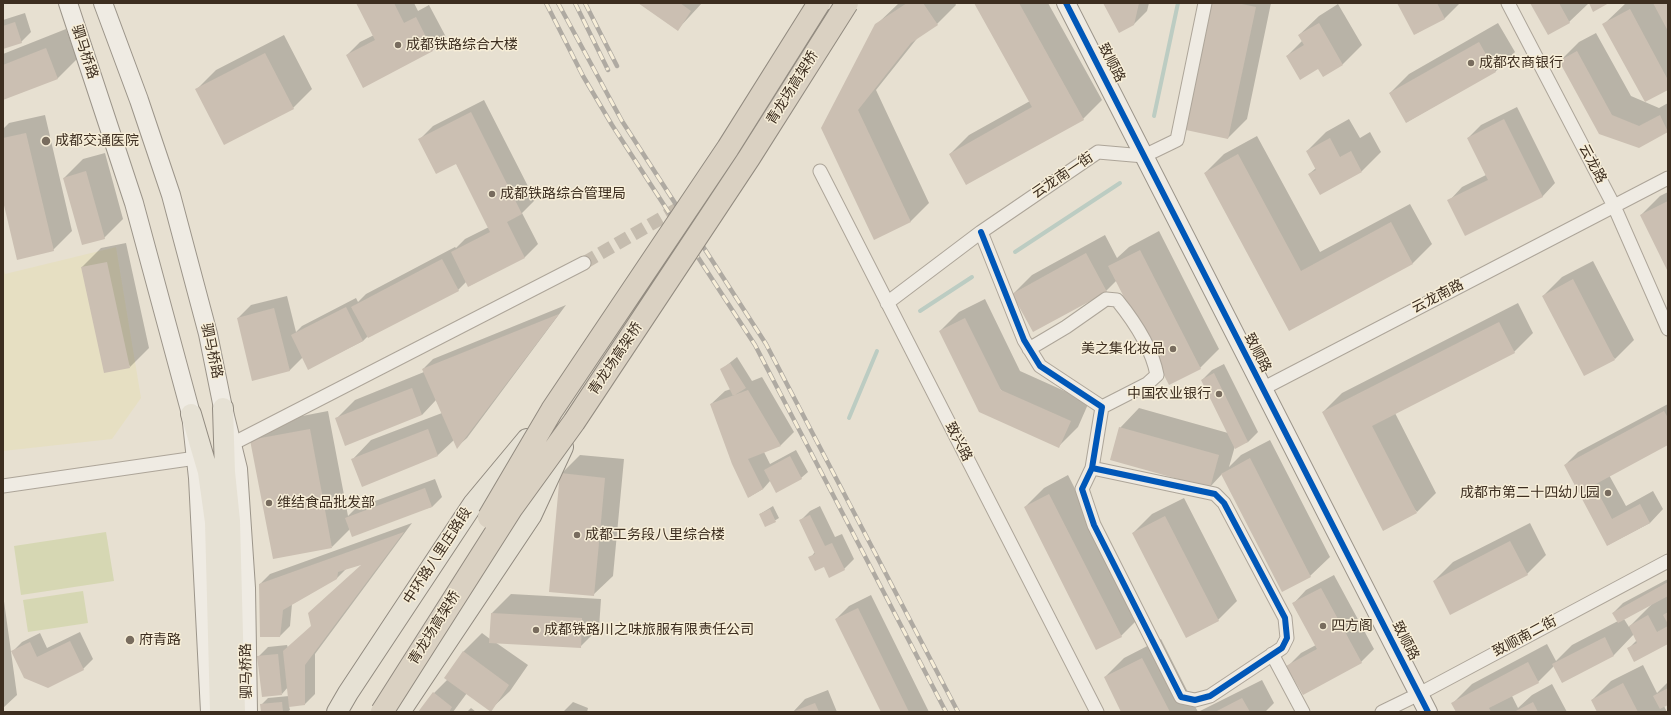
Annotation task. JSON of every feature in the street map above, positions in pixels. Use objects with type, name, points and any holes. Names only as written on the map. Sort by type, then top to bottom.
[{"type":"highway","name":"青龙场高架桥","points":[[369,712],[490,516],[552,410],[728,148],[819,3]]},
{"type":"highway","name":"青龙场高架桥","points":[[382,712],[511,509],[574,422],[749,158],[847,3]]},
{"type":"main road","name":"驷马桥路","points":[[68,3],[134,203],[191,414]]},
{"type":"main road","name":"驷马桥路","points":[[103,3],[139,100],[171,196],[208,334],[223,408],[238,469],[246,588],[248,712]]},
{"type":"main road","name":"致顺路","points":[[1066,3],[1428,712]]},
{"type":"main road","points":[[210,712],[210,467],[223,408]]},
{"type":"main road","name":"中环路八里庄路段","points":[[337,712],[473,504],[552,410]]},
{"type":"main road","points":[[191,414],[230,521],[235,712]]},
{"type":"main road","points":[[400,712],[531,516],[574,422]]},
{"type":"main road","points":[[210,467],[215,522],[220,712]]},
{"type":"street","points":[[714,188],[732,164],[751,104],[814,3]]},
{"type":"street","points":[[1144,156],[1177,140],[1205,3]]},
{"type":"street","name":"云龙路","points":[[1508,3],[1614,206],[1668,329]]},
{"type":"street","name":"云龙南一街","points":[[887,303],[981,232],[1098,152],[1144,156]]},
{"type":"street","name":"致兴路","points":[[820,171],[1097,712]]},
{"type":"street","name":"云龙南路","points":[[1262,389],[1668,178]]},
{"type":"street","points":[[981,232],[1024,340],[1040,366],[1102,407]]},
{"type":"street","points":[[232,444],[584,263]]},
{"type":"street","points":[[1030,348],[1066,327],[1106,299],[1118,300],[1132,321],[1154,361],[1157,375],[1147,384],[1102,407]]},
{"type":"street","points":[[1092,468],[1215,494],[1224,503],[1285,618],[1287,638],[1282,648],[1210,696],[1195,700],[1181,696],[1094,525],[1082,489],[1092,468],[1102,407]]},
{"type":"street","points":[[3,486],[210,467]]},
{"type":"street","name":"致顺南二街","points":[[1382,712],[1419,694],[1668,561]]},
{"type":"street","points":[[1272,654],[1303,712]]},
{"type":"shaded area","points":[[116,247],[141,398],[112,439],[3,451],[3,267],[5,274]]},
{"type":"green space","points":[[106,532],[114,581],[21,595],[14,546]]},
{"type":"green space","points":[[83,591],[88,623],[28,632],[23,600]]},
{"type":"building","name":"成都铁路综合大楼","points":[[356,3],[394,3],[404,23],[416,17],[433,51],[363,88],[346,55],[375,40]]},
{"type":"building","points":[[638,3],[680,3],[691,11],[678,31]]},
{"type":"building","points":[[907,3],[923,3],[938,25],[911,43],[858,110],[911,222],[874,240],[821,128],[875,24]]},
{"type":"building","points":[[974,3],[1019,3],[1084,120],[966,185],[949,154],[1032,107]]},
{"type":"building","points":[[1103,3],[1139,3],[1134,25],[1119,33]]},
{"type":"building","points":[[1212,3],[1237,3],[1256,7],[1228,139],[1186,130]]},
{"type":"building","points":[[1397,3],[1437,3],[1445,19],[1414,35]]},
{"type":"building","points":[[1530,3],[1559,3],[1570,23],[1548,35]]},
{"type":"building","points":[[1589,3],[1609,3],[1593,12]]},
{"type":"building","points":[[1653,3],[1668,3],[1668,31]]},
{"type":"building","points":[[1630,9],[1668,80],[1668,90],[1645,102],[1602,24]]},
{"type":"building","points":[[15,22],[22,43],[3,49],[3,26]]},
{"type":"building","points":[[1319,23],[1343,65],[1323,77],[1318,69],[1300,80],[1286,56],[1304,45],[1298,35]]},
{"type":"building","points":[[1479,42],[1496,72],[1406,123],[1389,93]]},
{"type":"building","points":[[46,48],[58,79],[3,100],[3,65]]},
{"type":"building","points":[[1577,51],[1612,115],[1639,126],[1660,115],[1668,132],[1639,148],[1599,134],[1559,61]]},
{"type":"building","points":[[265,53],[294,109],[224,145],[195,89]]},
{"type":"building","name":"成都铁路综合管理局","points":[[471,112],[522,214],[507,222],[525,258],[468,287],[451,252],[490,232],[456,164],[436,174],[418,139]]},
{"type":"building","points":[[1504,119],[1543,197],[1465,236],[1447,200],[1488,180],[1467,138]]},
{"type":"building","points":[[26,133],[54,251],[17,260],[3,201],[3,138]]},
{"type":"building","points":[[1330,138],[1340,157],[1351,151],[1362,172],[1320,195],[1308,174],[1316,170],[1306,151]]},
{"type":"building","points":[[1238,154],[1301,271],[1391,222],[1413,264],[1289,331],[1204,173]]},
{"type":"building","points":[[86,171],[105,239],[82,245],[63,178]]},
{"type":"building","points":[[1668,201],[1668,272],[1640,215]]},
{"type":"building","points":[[1140,250],[1201,369],[1169,385],[1108,266]]},
{"type":"building","points":[[1086,253],[1107,292],[1033,332],[1012,294]]},
{"type":"building","points":[[442,259],[459,291],[368,338],[351,307]]},
{"type":"building","points":[[107,262],[130,368],[104,373],[81,267]]},
{"type":"building","points":[[1573,279],[1615,360],[1584,376],[1542,296]]},
{"type":"building","points":[[346,307],[363,341],[308,370],[291,335]]},
{"type":"building","points":[[274,308],[290,371],[252,381],[237,318]]},
{"type":"building","points":[[559,314],[457,449],[422,369]]},
{"type":"building","points":[[965,318],[1001,390],[1071,421],[1059,448],[979,412],[939,331]]},
{"type":"building","points":[[1499,322],[1515,353],[1372,426],[1417,513],[1383,531],[1322,412]]},
{"type":"building","points":[[730,363],[746,388],[733,396],[720,369]]},
{"type":"building","points":[[1214,373],[1248,442],[1235,449],[1201,380]]},
{"type":"building","points":[[412,388],[422,415],[345,446],[335,418]]},
{"type":"building","points":[[748,390],[781,446],[748,459],[763,489],[748,498],[732,464],[710,404]]},
{"type":"building","points":[[1664,411],[1668,418],[1668,445],[1594,485],[1612,519],[1640,504],[1650,523],[1607,546],[1564,465]]},
{"type":"building","points":[[1119,427],[1219,455],[1210,488],[1110,460]]},
{"type":"building","points":[[310,429],[332,548],[273,559],[250,440]]},
{"type":"building","points":[[428,429],[438,456],[362,487],[351,459]]},
{"type":"building","points":[[790,456],[802,479],[776,493],[764,470]]},
{"type":"building","points":[[1250,458],[1311,577],[1282,592],[1221,474]]},
{"type":"building","name":"成都工务段八里综合楼","points":[[560,473],[605,478],[594,596],[549,592]]},
{"type":"building","points":[[425,488],[432,507],[352,537],[345,518]]},
{"type":"building","points":[[1049,494],[1122,637],[1096,650],[1024,507]]},
{"type":"building","points":[[770,509],[776,522],[765,527],[759,514]]},
{"type":"building","points":[[810,515],[825,546],[832,543],[845,570],[829,578],[824,567],[815,571],[808,557],[815,554],[799,520]]},
{"type":"building","points":[[1165,516],[1219,621],[1186,638],[1132,533]]},
{"type":"building","points":[[404,532],[305,665],[305,705],[289,707],[283,651],[311,626],[308,613],[361,565],[338,572],[337,579],[283,610],[280,637],[260,637],[259,584]]},
{"type":"building","points":[[1510,541],[1528,575],[1450,615],[1433,581]]},
{"type":"building","points":[[1668,582],[1668,596],[1618,623],[1612,613]]},
{"type":"building","name":"四方阁","points":[[1321,588],[1362,663],[1303,695],[1286,666],[1317,649],[1292,603]]},
{"type":"building","points":[[858,608],[909,712],[881,712],[835,619]]},
{"type":"building","points":[[1668,612],[1668,624],[1663,615]]},
{"type":"building","name":"成都铁路川之味旅服有限责任公司","points":[[491,613],[582,618],[581,648],[489,643]]},
{"type":"building","points":[[1648,615],[1657,632],[1668,626],[1668,644],[1634,662],[1627,648],[1637,643],[1629,626]]},
{"type":"building","points":[[1605,637],[1614,656],[1562,683],[1552,664]]},
{"type":"building","points":[[70,641],[84,670],[48,688],[24,678],[11,651],[30,642],[37,657]]},
{"type":"building","points":[[463,651],[509,685],[491,712],[444,678]]},
{"type":"building","points":[[278,654],[282,695],[262,697],[257,656]]},
{"type":"building","points":[[1142,658],[1170,712],[1121,712],[1104,677]]},
{"type":"building","points":[[1528,662],[1539,683],[1489,708],[1491,712],[1456,712],[1451,703]]},
{"type":"building","points":[[1623,683],[1638,712],[1597,712],[1591,700]]},
{"type":"building","points":[[1668,688],[1668,705],[1660,709],[1653,696]]},
{"type":"building","points":[[433,692],[452,707],[449,712],[418,712]]},
{"type":"building","points":[[1242,698],[1250,712],[1215,712]]},
{"type":"building","points":[[282,702],[283,712],[261,712],[260,704]]},
{"type":"building","points":[[1533,702],[1538,712],[1514,712]]},
{"type":"building","points":[[815,703],[819,712],[792,712]]},
{"type":"waterway","points":[[1154,116],[1178,3]]},
{"type":"waterway","points":[[1015,252],[1120,183]]},
{"type":"waterway","points":[[920,311],[972,277]]},
{"type":"waterway","points":[[849,418],[877,351]]},
{"type":"tunnel","points":[[584,263],[686,204]]},
{"type":"railway","points":[[546,3],[583,76],[612,125],[755,345],[946,712]]},
{"type":"railway","points":[[558,3],[622,121],[766,344],[958,712]]},
{"type":"railway","points":[[575,3],[608,70]]},
{"type":"railway","points":[[585,3],[617,66]]},
{"type":"cycle path","points":[[1066,3],[1428,712]]},
{"type":"cycle path","points":[[981,232],[1024,340],[1040,366],[1102,407],[1092,468],[1082,489],[1094,525],[1181,697],[1195,700],[1210,696],[1282,648],[1287,638],[1285,618],[1224,503],[1215,494],[1092,468]]},
{"type":"place","name":"成都铁路综合大楼","points":[[398,45]]},
{"type":"place","name":"成都农商银行","points":[[1471,63]]},
{"type":"place","name":"成都交通医院","points":[[46,141]]},
{"type":"place","name":"成都铁路综合管理局","points":[[492,194]]},
{"type":"place","name":"美之集化妆品","points":[[1173,349]]},
{"type":"place","name":"中国农业银行","points":[[1219,394]]},
{"type":"place","name":"成都市第二十四幼儿园","points":[[1608,493]]},
{"type":"place","name":"维结食品批发部","points":[[269,503]]},
{"type":"place","name":"成都工务段八里综合楼","points":[[577,535]]},
{"type":"place","name":"四方阁","points":[[1323,626]]},
{"type":"place","name":"成都铁路川之味旅服有限责任公司","points":[[536,630]]},
{"type":"place","name":"府青路","points":[[130,640]]}]
